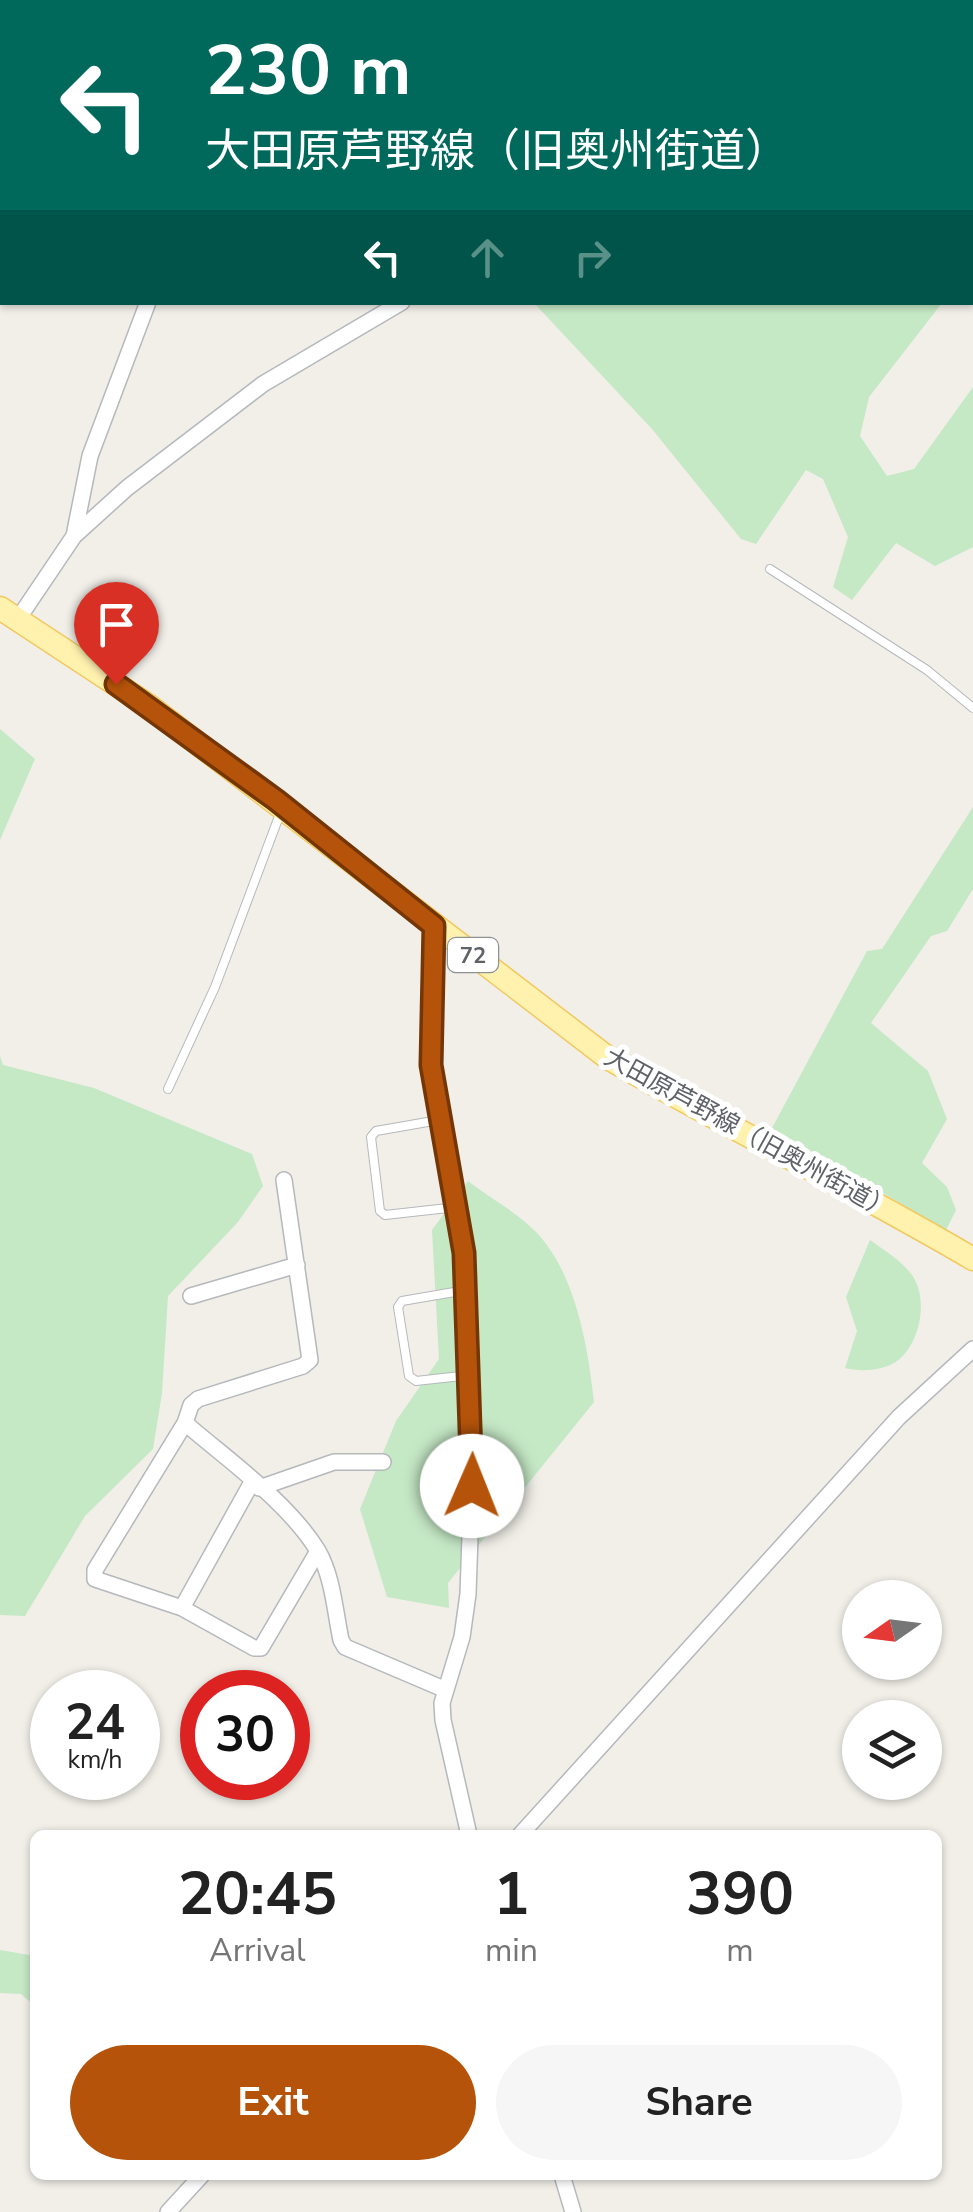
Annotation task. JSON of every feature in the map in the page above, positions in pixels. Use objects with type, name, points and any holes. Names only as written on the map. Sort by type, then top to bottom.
[{"type":"main road","name":"大田原芦野線（旧奥州街道）","points":[[9,614],[149,706],[608,1058],[690,1106],[876,1202],[973,1259]]},
{"type":"street","points":[[74,536],[90,456],[147,305]]},
{"type":"street","points":[[9,614],[74,536],[127,488],[264,384],[397,305]]},
{"type":"street","points":[[434,926],[431,1065],[464,1253],[473,1450],[468,1594],[462,1637],[442,1703],[442,1720],[468,1830]]},
{"type":"street","points":[[284,1180],[310,1360],[303,1366],[198,1399],[191,1405],[185,1423],[94,1570],[94,1579],[182,1608],[254,1648],[262,1648],[318,1551]]},
{"type":"street","points":[[191,1296],[297,1265]]},
{"type":"street","points":[[525,1830],[899,1417],[973,1349]]},
{"type":"street","points":[[185,1423],[290,1516],[318,1551],[328,1575],[340,1640],[345,1647],[446,1690]]},
{"type":"street","points":[[182,1608],[255,1485],[334,1462],[383,1462]]},
{"type":"street","points":[[168,2212],[197,2180]]},
{"type":"street","points":[[563,2180],[573,2212]]},
{"type":"lane","points":[[770,568],[927,670],[973,708]]},
{"type":"lane","points":[[168,1089],[215,987],[283,806]]},
{"type":"lane","points":[[441,1120],[376,1131],[371,1137],[380,1211],[386,1215],[457,1207]]},
{"type":"lane","points":[[466,1290],[402,1301],[398,1306],[409,1376],[416,1381],[470,1375]]},
{"type":"green space","points":[[536,305],[940,305],[869,397],[860,436],[887,476],[914,469],[973,387],[973,547],[935,566],[896,543],[852,600],[833,587],[848,537],[823,479],[806,470],[756,544],[741,539],[652,429]]},
{"type":"green space","points":[[0,729],[35,759],[0,840]]},
{"type":"green space","points":[[973,807],[973,889],[947,931],[931,936],[871,1023],[928,1071],[947,1119],[922,1163],[947,1187],[956,1210],[946,1230],[772,1128],[867,951],[882,949]]},
{"type":"green space","points":[[0,1056],[3,1065],[94,1088],[252,1154],[263,1186],[238,1222],[168,1296],[162,1393],[153,1449],[85,1516],[25,1616],[0,1615]]},
{"type":"green space","points":[[468,1181],[537,1233],[562,1269],[584,1335],[594,1402],[448,1583],[449,1608],[387,1597],[360,1509],[396,1421],[439,1359],[432,1230]]},
{"type":"green space","points":[[870,1240],[912,1275],[920,1296],[920,1321],[911,1344],[897,1361],[878,1369],[845,1368],[857,1331],[846,1297]]},
{"type":"green space","points":[[0,1950],[30,1955],[30,2002],[21,1994],[0,1993]]},
{"type":"route","points":[[116,684],[276,800],[434,926],[431,1065],[464,1253],[472,1486]]}]
